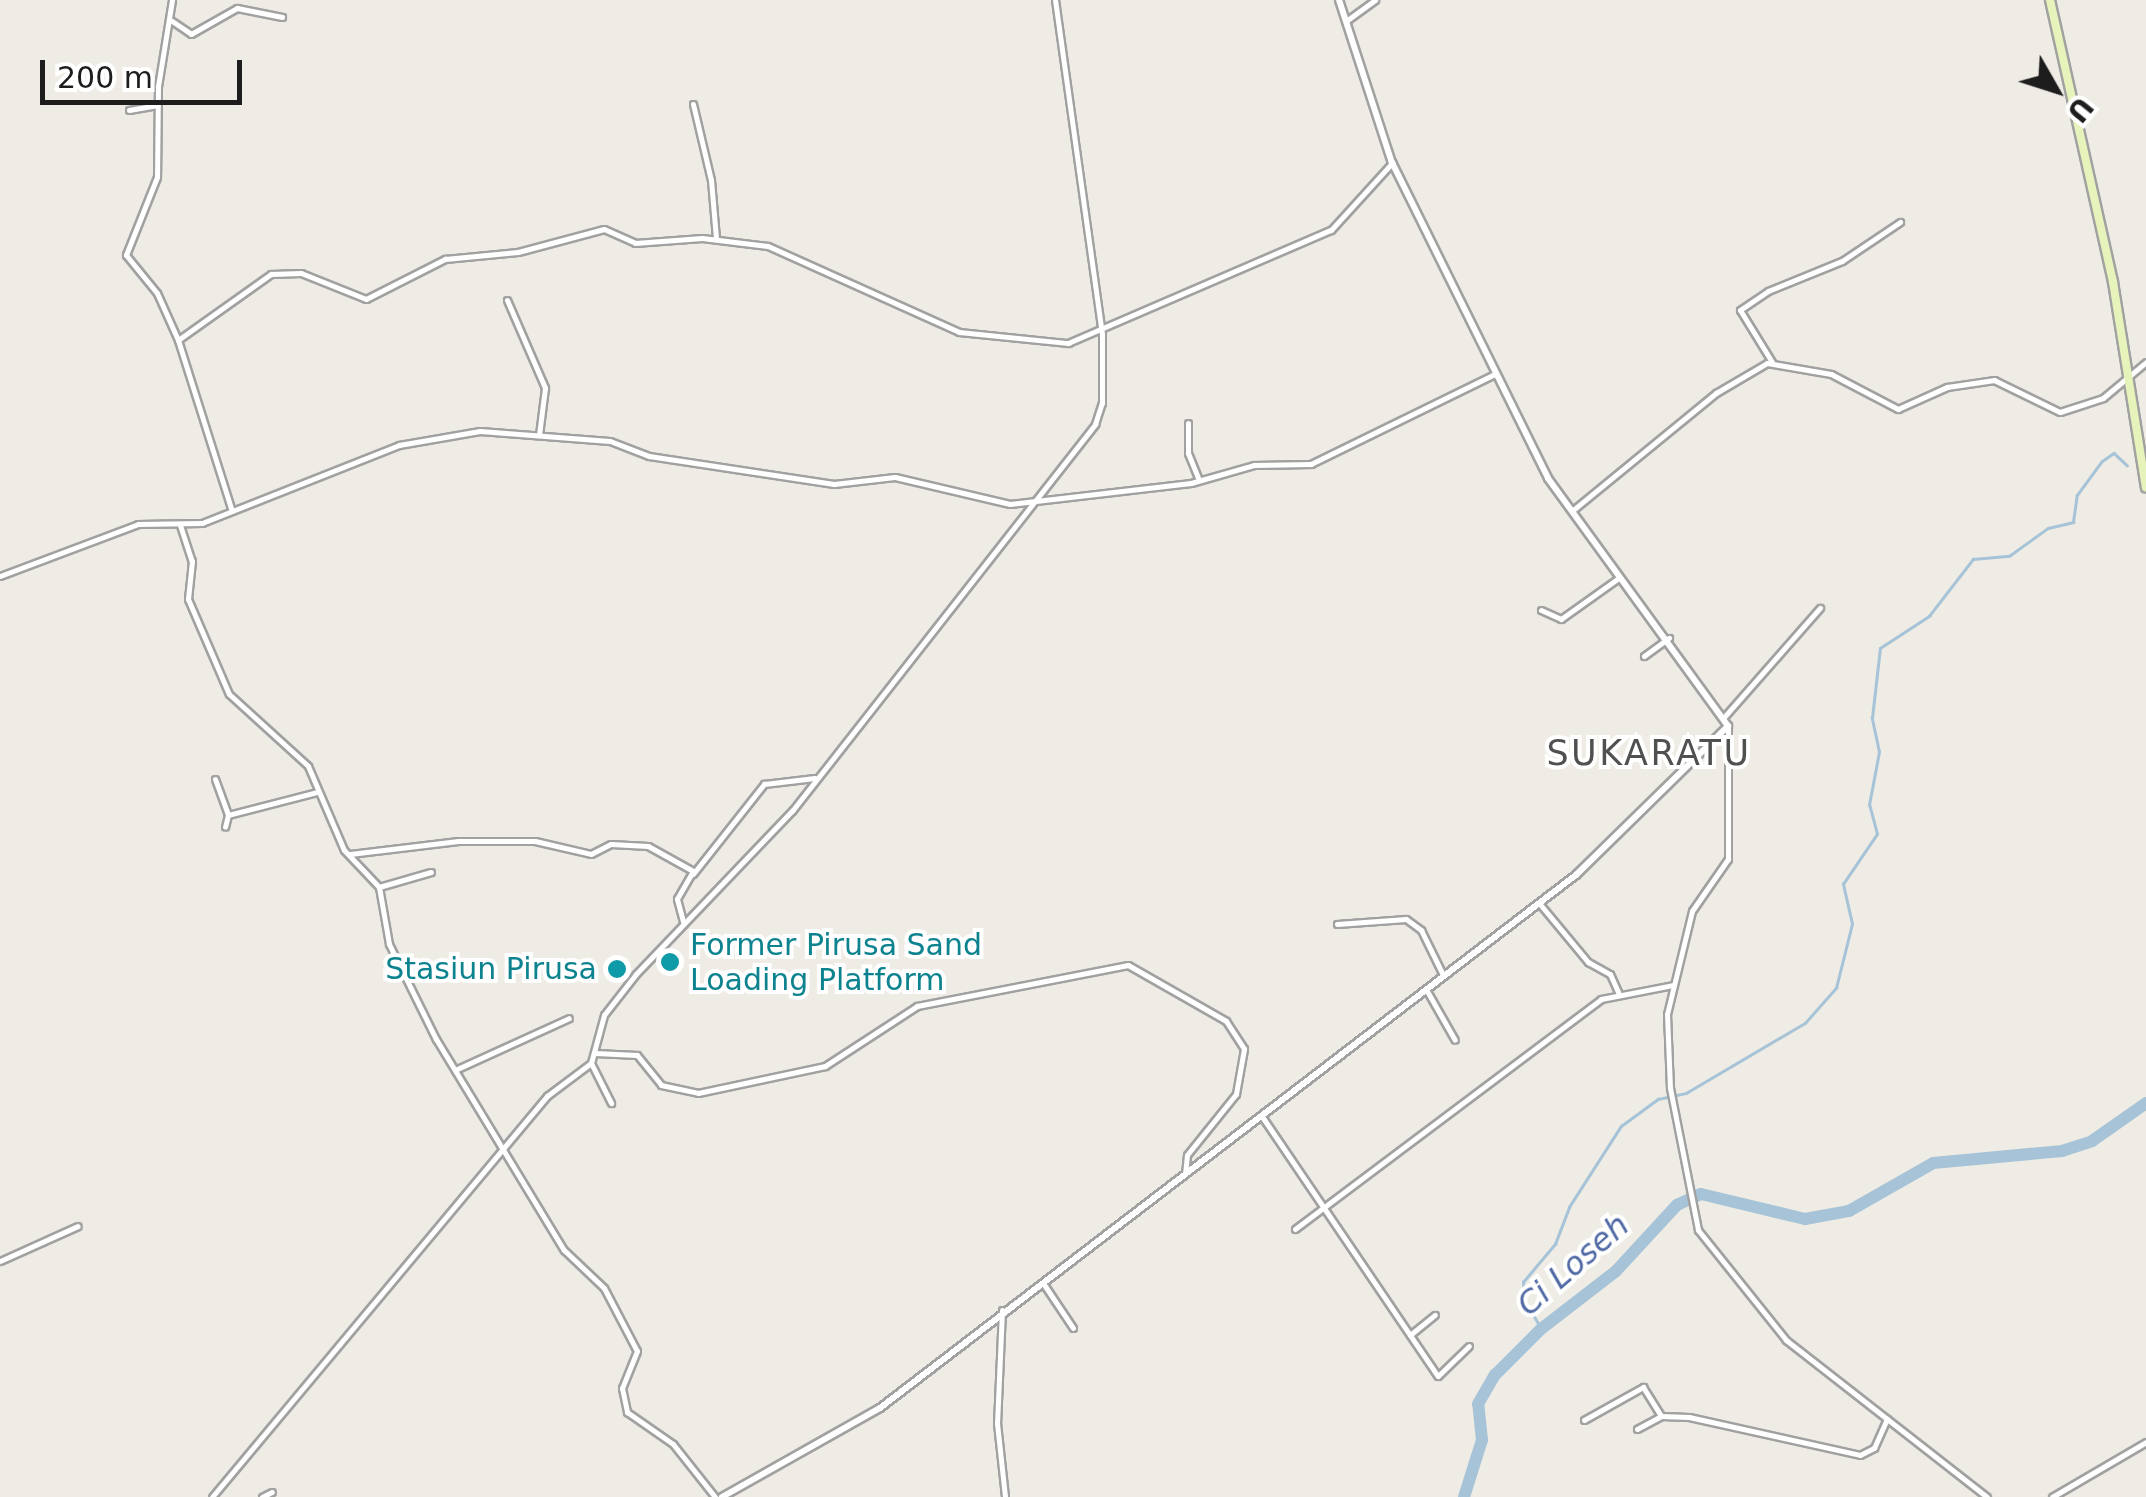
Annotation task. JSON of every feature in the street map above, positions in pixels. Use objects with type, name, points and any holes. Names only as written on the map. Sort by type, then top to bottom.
[{"type":"main road","points":[[2050,0],[2128,376],[2146,487]]},
{"type":"street","points":[[172,0],[158,106],[157,178],[126,255],[157,293],[178,340],[232,512]]},
{"type":"street","points":[[212,1497],[547,1096],[591,1063],[604,1015],[683,922],[760,847],[1096,424],[1104,382],[1102,334],[1055,0]]},
{"type":"street","points":[[1338,0],[1392,163],[1548,478],[1669,638],[1725,716],[1728,726],[1728,860],[1692,911],[1673,985],[1671,1098],[1690,1202],[1705,1241],[1734,1267],[1786,1340],[1986,1497]]},
{"type":"street","points":[[1346,21],[1376,0]]},
{"type":"street","points":[[172,21],[191,34],[238,8],[282,17]]},
{"type":"street","points":[[693,104],[712,180],[716,239]]},
{"type":"street","points":[[129,110],[158,106]]},
{"type":"street","points":[[178,340],[258,278],[283,271],[366,298],[445,259],[518,252],[595,229],[635,242],[716,239],[768,246],[959,332],[1068,343],[1102,334],[1215,276],[1330,230],[1392,163]]},
{"type":"street","points":[[1773,362],[1740,310],[1768,290],[1842,260],[1900,222]]},
{"type":"street","points":[[507,300],[545,388],[539,435]]},
{"type":"street","points":[[1573,510],[1716,393],[1773,362],[1831,374],[1903,410],[1948,387],[1994,380],[2060,412],[2103,398],[2146,362]]},
{"type":"street","points":[[0,576],[138,524],[180,525],[232,512],[399,445],[491,430],[610,441],[649,456],[834,484],[894,477],[991,503],[1199,480],[1254,465],[1311,464],[1495,374]]},
{"type":"street","points":[[1188,423],[1188,453],[1199,480]]},
{"type":"street","points":[[180,525],[192,562],[188,599],[229,694],[299,754],[349,854],[379,887],[389,944],[455,1070],[564,1250],[604,1288],[634,1343],[637,1363],[622,1388],[627,1412],[672,1444],[718,1497],[858,1423],[1185,1174],[1617,842],[1728,726]]},
{"type":"street","points":[[1541,610],[1562,619],[1620,577]]},
{"type":"street","points":[[1725,716],[1820,608]]},
{"type":"street","points":[[1644,656],[1669,638]]},
{"type":"street","points":[[683,922],[677,899],[764,784],[817,777]]},
{"type":"street","points":[[214,779],[228,814],[225,827]]},
{"type":"street","points":[[228,814],[318,792]]},
{"type":"street","points":[[349,854],[494,840],[593,854],[611,844],[650,847],[693,874]]},
{"type":"street","points":[[379,887],[431,872]]},
{"type":"street","points":[[1539,903],[1588,962],[1610,974],[1619,994]]},
{"type":"street","points":[[1337,924],[1406,919],[1421,930],[1443,975]]},
{"type":"street","points":[[595,1053],[637,1054],[661,1086],[698,1093],[826,1066],[917,1006],[1128,965],[1226,1020],[1244,1049],[1236,1094],[1188,1155],[1185,1174]]},
{"type":"street","points":[[1295,1230],[1557,1030],[1619,994],[1673,985]]},
{"type":"street","points":[[1426,988],[1456,1040]]},
{"type":"street","points":[[455,1070],[569,1018]]},
{"type":"street","points":[[591,1063],[610,1102]]},
{"type":"street","points":[[1260,1116],[1441,1376],[1469,1346]]},
{"type":"street","points":[[0,1261],[78,1226]]},
{"type":"street","points":[[1042,1281],[1074,1328]]},
{"type":"street","points":[[1002,1310],[996,1423],[1005,1497]]},
{"type":"street","points":[[1410,1334],[1435,1315]]},
{"type":"street","points":[[1584,1420],[1643,1387],[1660,1416]]},
{"type":"street","points":[[1636,1429],[1660,1416],[1860,1455],[1874,1448],[1887,1419]]},
{"type":"street","points":[[2052,1497],[2146,1442]]},
{"type":"street","points":[[262,1497],[272,1492]]},
{"type":"waterway","points":[[1541,1329],[1524,1300],[1523,1282],[1555,1244],[1569,1207],[1621,1126],[1658,1099],[1686,1093],[1805,1023],[1836,988],[1852,924],[1843,884],[1877,834],[1869,805],[1879,752],[1872,718],[1880,648],[1929,616],[1973,559],[2009,556],[2048,528],[2073,522],[2077,495],[2102,461],[2114,453],[2127,465]]},
{"type":"waterway","name":"Ci Loseh","points":[[1464,1497],[1482,1440],[1478,1404],[1495,1375],[1541,1329],[1616,1271],[1677,1205],[1701,1194],[1805,1219],[1849,1211],[1933,1163],[2062,1151],[2092,1141],[2146,1103]]},
{"type":"place","name":"Former Pirusa Sand Loading Platform","points":[[670,962]]},
{"type":"place","name":"Stasiun Pirusa","points":[[617,969]]},
{"type":"district","name":"SUKARATU","points":[[1649,753]]}]
